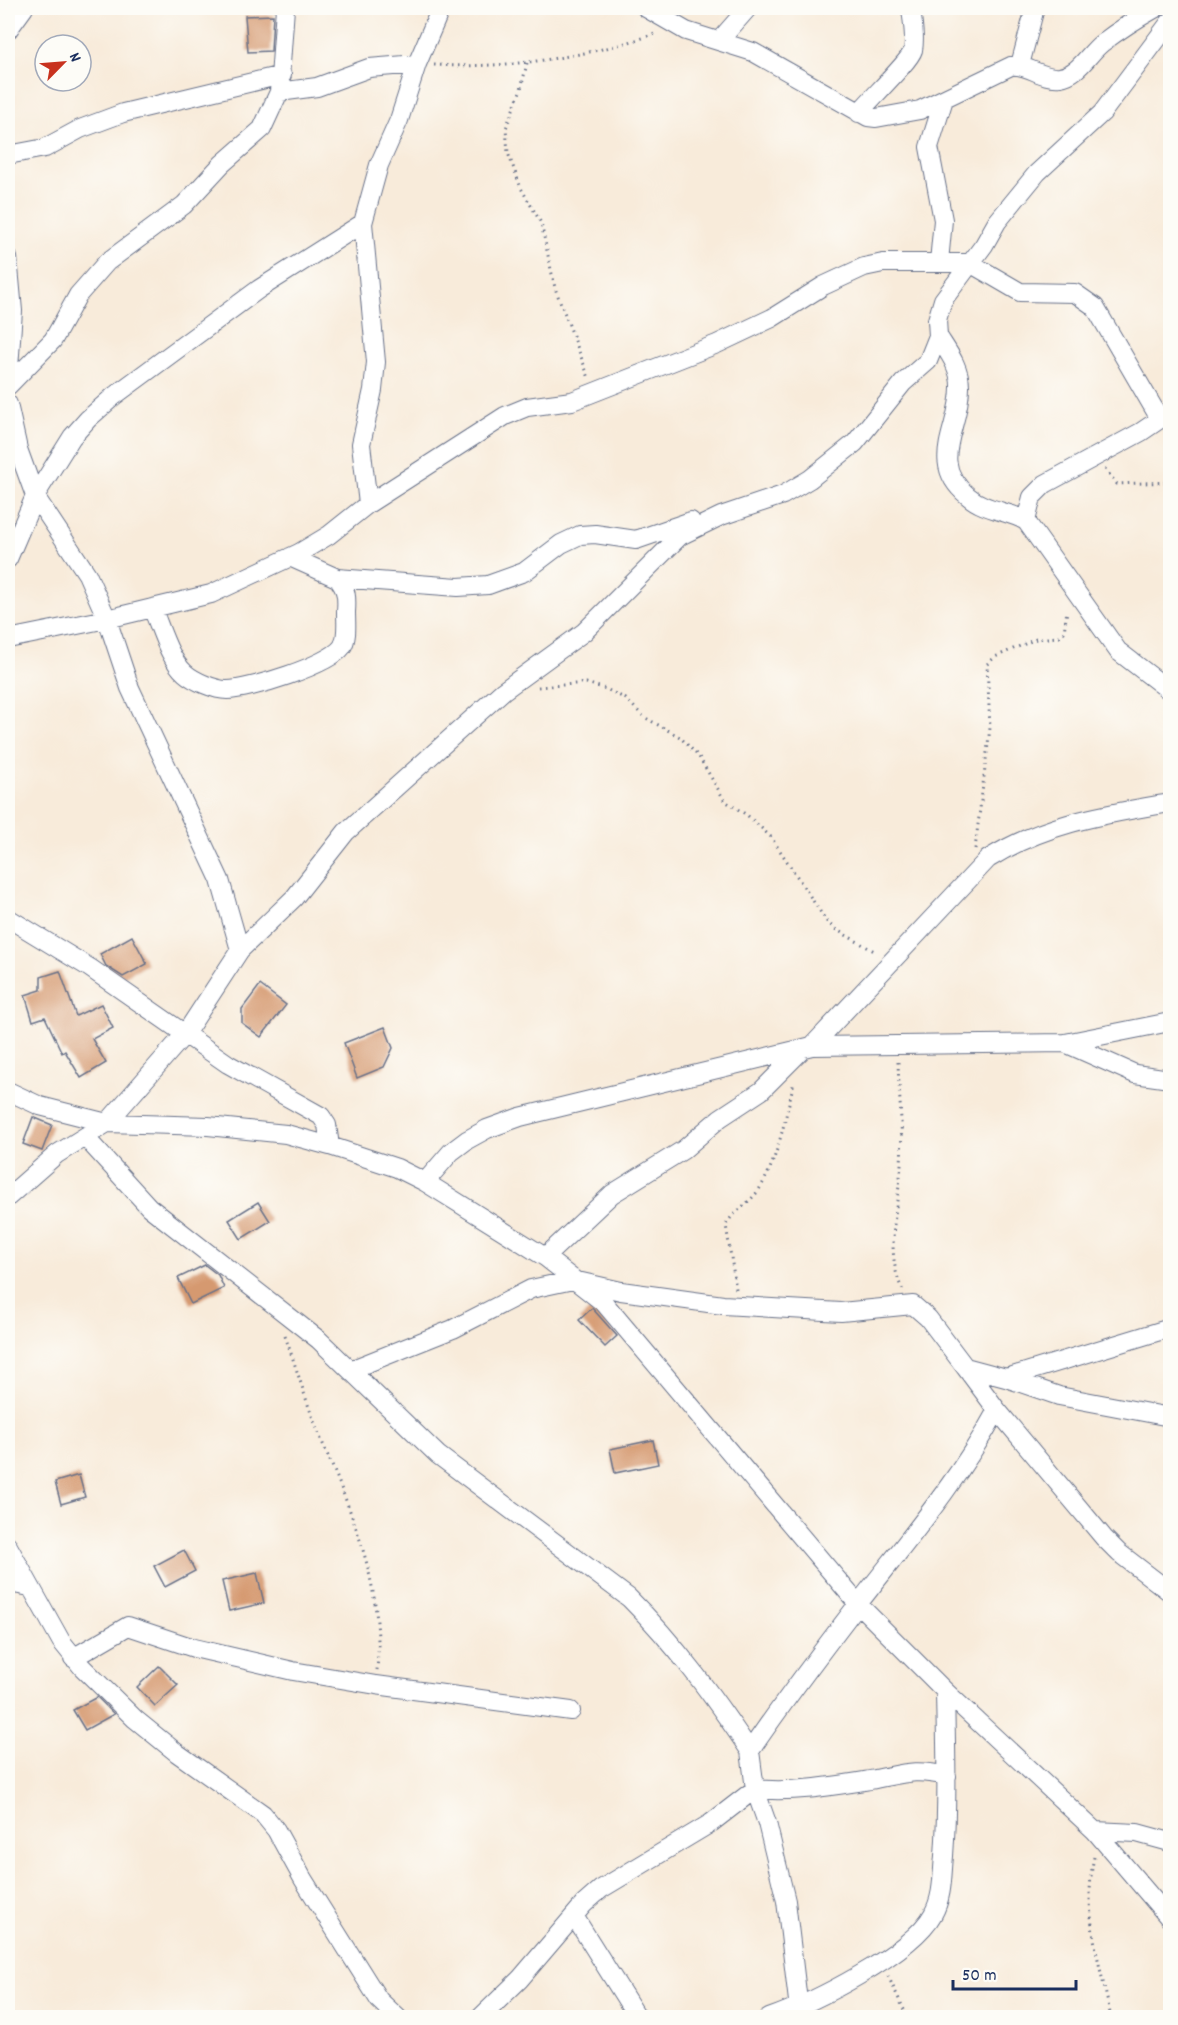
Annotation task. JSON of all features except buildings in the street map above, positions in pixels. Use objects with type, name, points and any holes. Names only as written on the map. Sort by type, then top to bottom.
[{"type":"street","points":[[8,30],[24,8]]},
{"type":"street","points":[[8,385],[53,340],[78,295],[107,262],[184,205],[222,164],[262,129],[281,83],[285,8]]},
{"type":"street","points":[[368,504],[361,455],[376,362],[363,223],[379,165],[399,120],[417,64],[441,8]]},
{"type":"street","points":[[646,8],[678,27],[753,51],[859,113],[876,118],[909,113],[944,99],[1011,66],[1020,65],[1045,76],[1057,77],[1071,73],[1095,48],[1156,8]]},
{"type":"street","points":[[719,41],[748,8]]},
{"type":"street","points":[[859,113],[877,90],[909,60],[914,38],[911,8]]},
{"type":"street","points":[[1020,65],[1035,8]]},
{"type":"street","points":[[8,1197],[57,1154],[108,1123],[185,1034],[240,950],[294,898],[346,832],[503,691],[584,632],[672,542],[705,523],[783,495],[810,479],[855,443],[903,383],[928,361],[938,336],[937,320],[943,300],[997,222],[1037,173],[1102,113],[1170,22]]},
{"type":"street","points":[[8,155],[45,148],[80,129],[123,113],[281,83],[317,87],[369,68],[417,64]]},
{"type":"street","points":[[939,262],[943,220],[929,147],[944,99]]},
{"type":"street","points":[[8,559],[35,496],[72,437],[88,418],[114,396],[259,290],[363,223]]},
{"type":"street","points":[[8,258],[13,303],[8,385]]},
{"type":"street","points":[[8,639],[107,620],[211,594],[329,536],[368,504],[505,416],[527,407],[561,404],[751,330],[824,286],[864,267],[883,263],[970,263],[1020,292],[1065,291],[1087,299],[1095,307],[1165,415],[1142,432],[1039,489],[1028,506],[1026,521]]},
{"type":"street","points":[[938,336],[955,364],[960,386],[957,414],[947,453],[951,476],[964,493],[986,509],[1012,513],[1026,521],[1118,651],[1170,691]]},
{"type":"street","points":[[8,404],[18,448],[35,496],[87,574],[107,620],[130,688],[220,880],[240,950]]},
{"type":"street","points":[[290,557],[337,578],[370,583],[480,586],[524,572],[561,544],[580,535],[595,534],[636,540],[691,521],[705,523]]},
{"type":"street","points":[[152,608],[183,672],[219,689],[252,686],[292,674],[331,655],[343,646],[347,597],[337,578]]},
{"type":"street","points":[[545,1257],[612,1194],[682,1150],[727,1112],[761,1091],[893,961],[971,874],[988,859],[1014,843],[1053,827],[1080,819],[1170,803]]},
{"type":"street","points":[[8,918],[90,968],[228,1064],[321,1116],[327,1125],[330,1146]]},
{"type":"street","points":[[425,1182],[451,1152],[487,1129],[520,1118],[808,1047],[1065,1043],[1170,1022]]},
{"type":"street","points":[[1065,1043],[1135,1074],[1170,1078]]},
{"type":"street","points":[[8,1091],[40,1106],[108,1123],[208,1126],[286,1134],[330,1146],[397,1168],[425,1182],[545,1257],[609,1309],[858,1604],[945,1691],[1097,1833],[1170,1919]]},
{"type":"street","points":[[84,1137],[149,1207],[319,1340],[438,1455],[629,1598],[707,1686],[750,1751],[755,1789],[767,1823],[786,1901],[798,2012]]},
{"type":"street","points":[[350,1370],[453,1329],[531,1290],[573,1280],[675,1299],[739,1306],[841,1312],[913,1305],[928,1318],[996,1410],[1104,1538],[1119,1553],[1170,1592]]},
{"type":"street","points":[[1006,1378],[1170,1328]]},
{"type":"street","points":[[965,1367],[1059,1396],[1170,1417]]},
{"type":"street","points":[[750,1751],[858,1604],[936,1506],[981,1439],[996,1410]]},
{"type":"street","points":[[8,1546],[73,1658],[135,1719],[177,1754],[263,1814],[276,1830],[303,1879],[379,2000],[398,2018]]},
{"type":"street","points":[[8,1583],[30,1587]]},
{"type":"street","points":[[73,1658],[128,1626],[194,1648],[293,1671],[376,1685],[571,1711]]},
{"type":"street","points":[[769,2018],[798,2012],[881,1961],[919,1933],[932,1914],[940,1895],[947,1776],[945,1691]]},
{"type":"street","points":[[480,2018],[520,1979],[574,1916],[601,1889],[711,1823],[755,1789],[790,1790],[864,1781],[911,1771],[947,1776]]},
{"type":"street","points":[[1097,1833],[1137,1833],[1170,1842]]},
{"type":"street","points":[[574,1916],[638,2018]]},
{"type":"path","points":[[417,64],[468,66],[527,63],[622,44],[678,27]]},
{"type":"path","points":[[527,63],[521,89],[506,128],[508,153],[521,188],[541,223],[555,288],[594,391]]},
{"type":"path","points":[[1097,456],[1111,479],[1117,484],[1170,482]]},
{"type":"path","points":[[971,874],[990,728],[987,664],[995,657],[1029,642],[1052,639],[1064,632],[1070,584]]},
{"type":"path","points":[[535,688],[586,683],[606,689],[626,699],[644,717],[680,737],[699,758],[728,804],[747,815],[771,837],[827,922],[845,936],[893,961]]},
{"type":"path","points":[[898,1046],[901,1164],[894,1246],[897,1275],[913,1305]]},
{"type":"path","points":[[739,1306],[726,1226],[734,1214],[752,1199],[768,1173],[800,1060],[808,1047]]},
{"type":"path","points":[[273,1306],[322,1442],[363,1543],[375,1602],[378,1659],[376,1685]]},
{"type":"path","points":[[1097,1833],[1088,1892],[1089,1912],[1111,2018]]},
{"type":"path","points":[[881,1961],[908,2018]]}]
